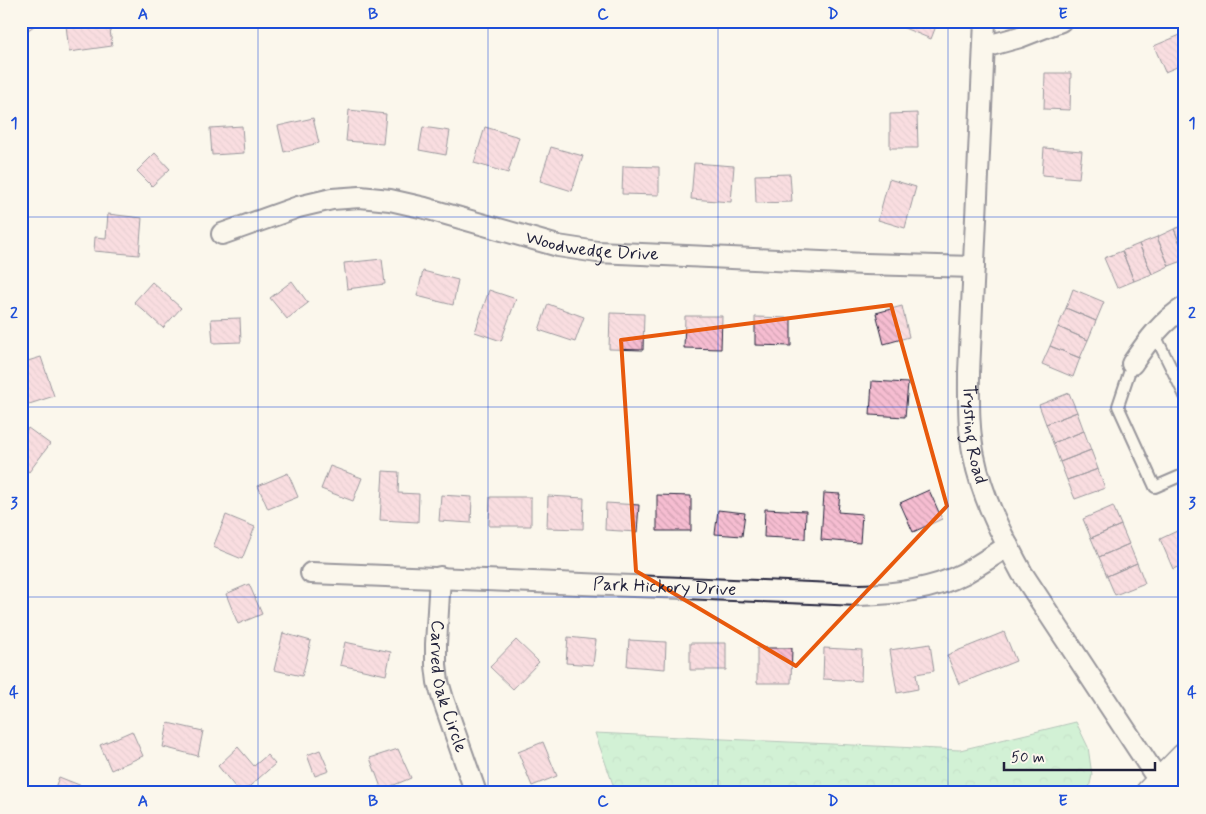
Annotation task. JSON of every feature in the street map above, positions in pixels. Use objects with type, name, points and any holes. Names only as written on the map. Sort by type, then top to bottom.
[{"type":"main road","points":[[1159,789],[1185,757]]},
{"type":"street","name":"Trysting Road","points":[[985,21],[969,408],[973,455],[986,496],[1022,573],[1159,789]]},
{"type":"street","points":[[984,48],[1020,37],[1061,21]]},
{"type":"street","name":"Woodwedge Drive","points":[[222,234],[298,207],[360,197],[390,200],[425,208],[558,246],[598,252],[855,264],[974,267]]},
{"type":"street","points":[[1132,364],[1154,333],[1174,313],[1185,307]]},
{"type":"street","name":"Park Hickory Drive","points":[[311,573],[849,595],[895,594],[913,591],[948,580],[964,573],[1008,546]]},
{"type":"street","name":"Carved Oak Circle","points":[[440,577],[436,644],[438,682],[442,699],[476,793]]},
{"type":"lane","points":[[1154,333],[1185,396]]},
{"type":"lane","points":[[1132,364],[1118,406],[1155,487],[1185,474]]},
{"type":"highlighted area","points":[[891,305],[947,506],[796,666],[636,571],[621,340]]},
{"type":"green space","points":[[1076,722],[1088,747],[1092,775],[1088,793],[616,793],[595,733],[960,750]]},
{"type":"building","points":[[21,21],[41,21],[21,35]]},
{"type":"building","points":[[109,21],[112,46],[69,52],[66,25]]},
{"type":"building","points":[[893,21],[938,21],[931,39],[892,23]]},
{"type":"building","points":[[1185,33],[1185,66],[1184,64],[1165,72],[1154,46]]},
{"type":"building","points":[[1045,73],[1071,73],[1070,110],[1044,109]]},
{"type":"building","points":[[349,110],[386,114],[383,144],[346,141]]},
{"type":"building","points":[[917,113],[918,148],[890,148],[890,114]]},
{"type":"building","points":[[313,118],[319,143],[284,152],[278,126]]},
{"type":"building","points":[[242,126],[244,153],[212,155],[210,128]]},
{"type":"building","points":[[423,127],[450,131],[446,155],[419,150]]},
{"type":"building","points":[[485,127],[519,137],[508,173],[474,163]]},
{"type":"building","points":[[551,147],[583,156],[572,191],[540,181]]},
{"type":"building","points":[[1044,148],[1082,151],[1079,178],[1042,175]]},
{"type":"building","points":[[155,153],[170,169],[152,186],[137,171]]},
{"type":"building","points":[[694,163],[734,166],[731,202],[691,199]]},
{"type":"building","points":[[623,166],[659,167],[659,195],[622,194]]},
{"type":"building","points":[[790,174],[792,202],[756,203],[755,175]]},
{"type":"building","points":[[889,179],[916,187],[905,228],[878,220]]},
{"type":"building","points":[[108,214],[142,218],[139,255],[94,251],[95,237],[106,238]]},
{"type":"building","points":[[1185,225],[1185,255],[1174,229]]},
{"type":"building","points":[[1174,229],[1185,255],[1185,260],[1169,266],[1157,237]]},
{"type":"building","points":[[1157,237],[1169,266],[1152,274],[1139,244]]},
{"type":"building","points":[[1139,244],[1152,274],[1134,281],[1122,251]]},
{"type":"building","points":[[1122,251],[1134,281],[1117,288],[1104,258]]},
{"type":"building","points":[[382,259],[385,284],[347,289],[344,263]]},
{"type":"building","points":[[423,271],[458,280],[453,305],[417,296]]},
{"type":"building","points":[[292,281],[308,303],[287,319],[270,298]]},
{"type":"building","points":[[152,282],[181,308],[163,328],[134,302]]},
{"type":"building","points":[[1073,289],[1104,302],[1096,321],[1066,308]]},
{"type":"building","points":[[489,290],[516,299],[501,341],[475,332]]},
{"type":"building","points":[[548,304],[584,317],[575,342],[539,330]]},
{"type":"building","points":[[902,306],[909,337],[884,344],[876,313]]},
{"type":"building","points":[[1066,308],[1096,321],[1088,340],[1058,327]]},
{"type":"building","points":[[610,313],[644,314],[643,350],[609,349]]},
{"type":"building","points":[[685,316],[722,316],[721,349],[684,348]]},
{"type":"building","points":[[755,317],[791,318],[791,346],[755,345]]},
{"type":"building","points":[[240,318],[241,342],[213,343],[211,319]]},
{"type":"building","points":[[1058,327],[1088,340],[1080,358],[1050,346]]},
{"type":"building","points":[[1050,346],[1080,358],[1073,377],[1042,364]]},
{"type":"building","points":[[41,357],[54,396],[23,406],[21,399],[21,363]]},
{"type":"building","points":[[872,381],[908,383],[905,417],[870,415]]},
{"type":"building","points":[[1069,393],[1077,412],[1046,424],[1039,405]]},
{"type":"building","points":[[1077,412],[1084,431],[1053,443],[1046,424]]},
{"type":"building","points":[[28,428],[50,444],[29,472],[21,466],[21,438]]},
{"type":"building","points":[[1084,431],[1091,450],[1060,462],[1053,443]]},
{"type":"building","points":[[1091,450],[1098,469],[1067,480],[1060,462]]},
{"type":"building","points":[[330,466],[362,478],[353,501],[321,489]]},
{"type":"building","points":[[1098,469],[1105,488],[1075,499],[1067,480]]},
{"type":"building","points":[[383,471],[399,472],[398,493],[419,494],[418,522],[380,520]]},
{"type":"building","points":[[288,473],[298,497],[268,509],[258,486]]},
{"type":"building","points":[[929,490],[942,519],[913,532],[900,503]]},
{"type":"building","points":[[824,493],[840,494],[838,512],[862,514],[860,543],[821,540]]},
{"type":"building","points":[[441,495],[472,497],[471,523],[439,521]]},
{"type":"building","points":[[657,495],[691,496],[691,531],[657,531]]},
{"type":"building","points":[[548,496],[584,498],[583,529],[547,528]]},
{"type":"building","points":[[490,497],[531,497],[531,526],[489,526]]},
{"type":"building","points":[[606,503],[639,505],[637,532],[605,530]]},
{"type":"building","points":[[1113,506],[1121,525],[1091,538],[1083,519]]},
{"type":"building","points":[[765,509],[806,511],[805,539],[764,537]]},
{"type":"building","points":[[718,510],[745,513],[742,536],[715,534]]},
{"type":"building","points":[[226,515],[255,527],[242,559],[213,547]]},
{"type":"building","points":[[1121,525],[1129,544],[1099,557],[1091,538]]},
{"type":"building","points":[[1185,528],[1185,549],[1177,531]]},
{"type":"building","points":[[1177,531],[1185,549],[1185,564],[1173,569],[1160,539]]},
{"type":"building","points":[[1129,544],[1137,563],[1107,576],[1099,557]]},
{"type":"building","points":[[1137,563],[1145,583],[1115,595],[1107,576]]},
{"type":"building","points":[[249,584],[262,614],[238,624],[226,594]]},
{"type":"building","points":[[1004,632],[1016,661],[959,684],[947,655]]},
{"type":"building","points":[[283,633],[311,641],[302,676],[274,670]]},
{"type":"building","points":[[568,637],[596,640],[593,665],[566,663]]},
{"type":"building","points":[[516,640],[539,662],[513,689],[490,667]]},
{"type":"building","points":[[629,640],[666,642],[665,669],[627,666]]},
{"type":"building","points":[[345,642],[391,652],[386,675],[340,665]]},
{"type":"building","points":[[690,643],[726,643],[726,670],[690,670]]},
{"type":"building","points":[[930,644],[934,671],[916,674],[918,689],[897,693],[890,650]]},
{"type":"building","points":[[757,648],[792,648],[791,683],[757,683]]},
{"type":"building","points":[[824,648],[862,650],[861,681],[823,679]]},
{"type":"building","points":[[168,723],[203,731],[198,756],[163,747]]},
{"type":"building","points":[[132,731],[143,756],[111,770],[100,745]]},
{"type":"building","points":[[543,742],[557,776],[532,786],[518,752]]},
{"type":"building","points":[[238,747],[254,766],[267,755],[275,764],[242,793],[218,766]]},
{"type":"building","points":[[398,749],[411,778],[382,790],[370,758]]},
{"type":"building","points":[[320,750],[329,771],[315,776],[307,755]]},
{"type":"building","points":[[59,777],[92,790],[91,793],[53,793]]}]
